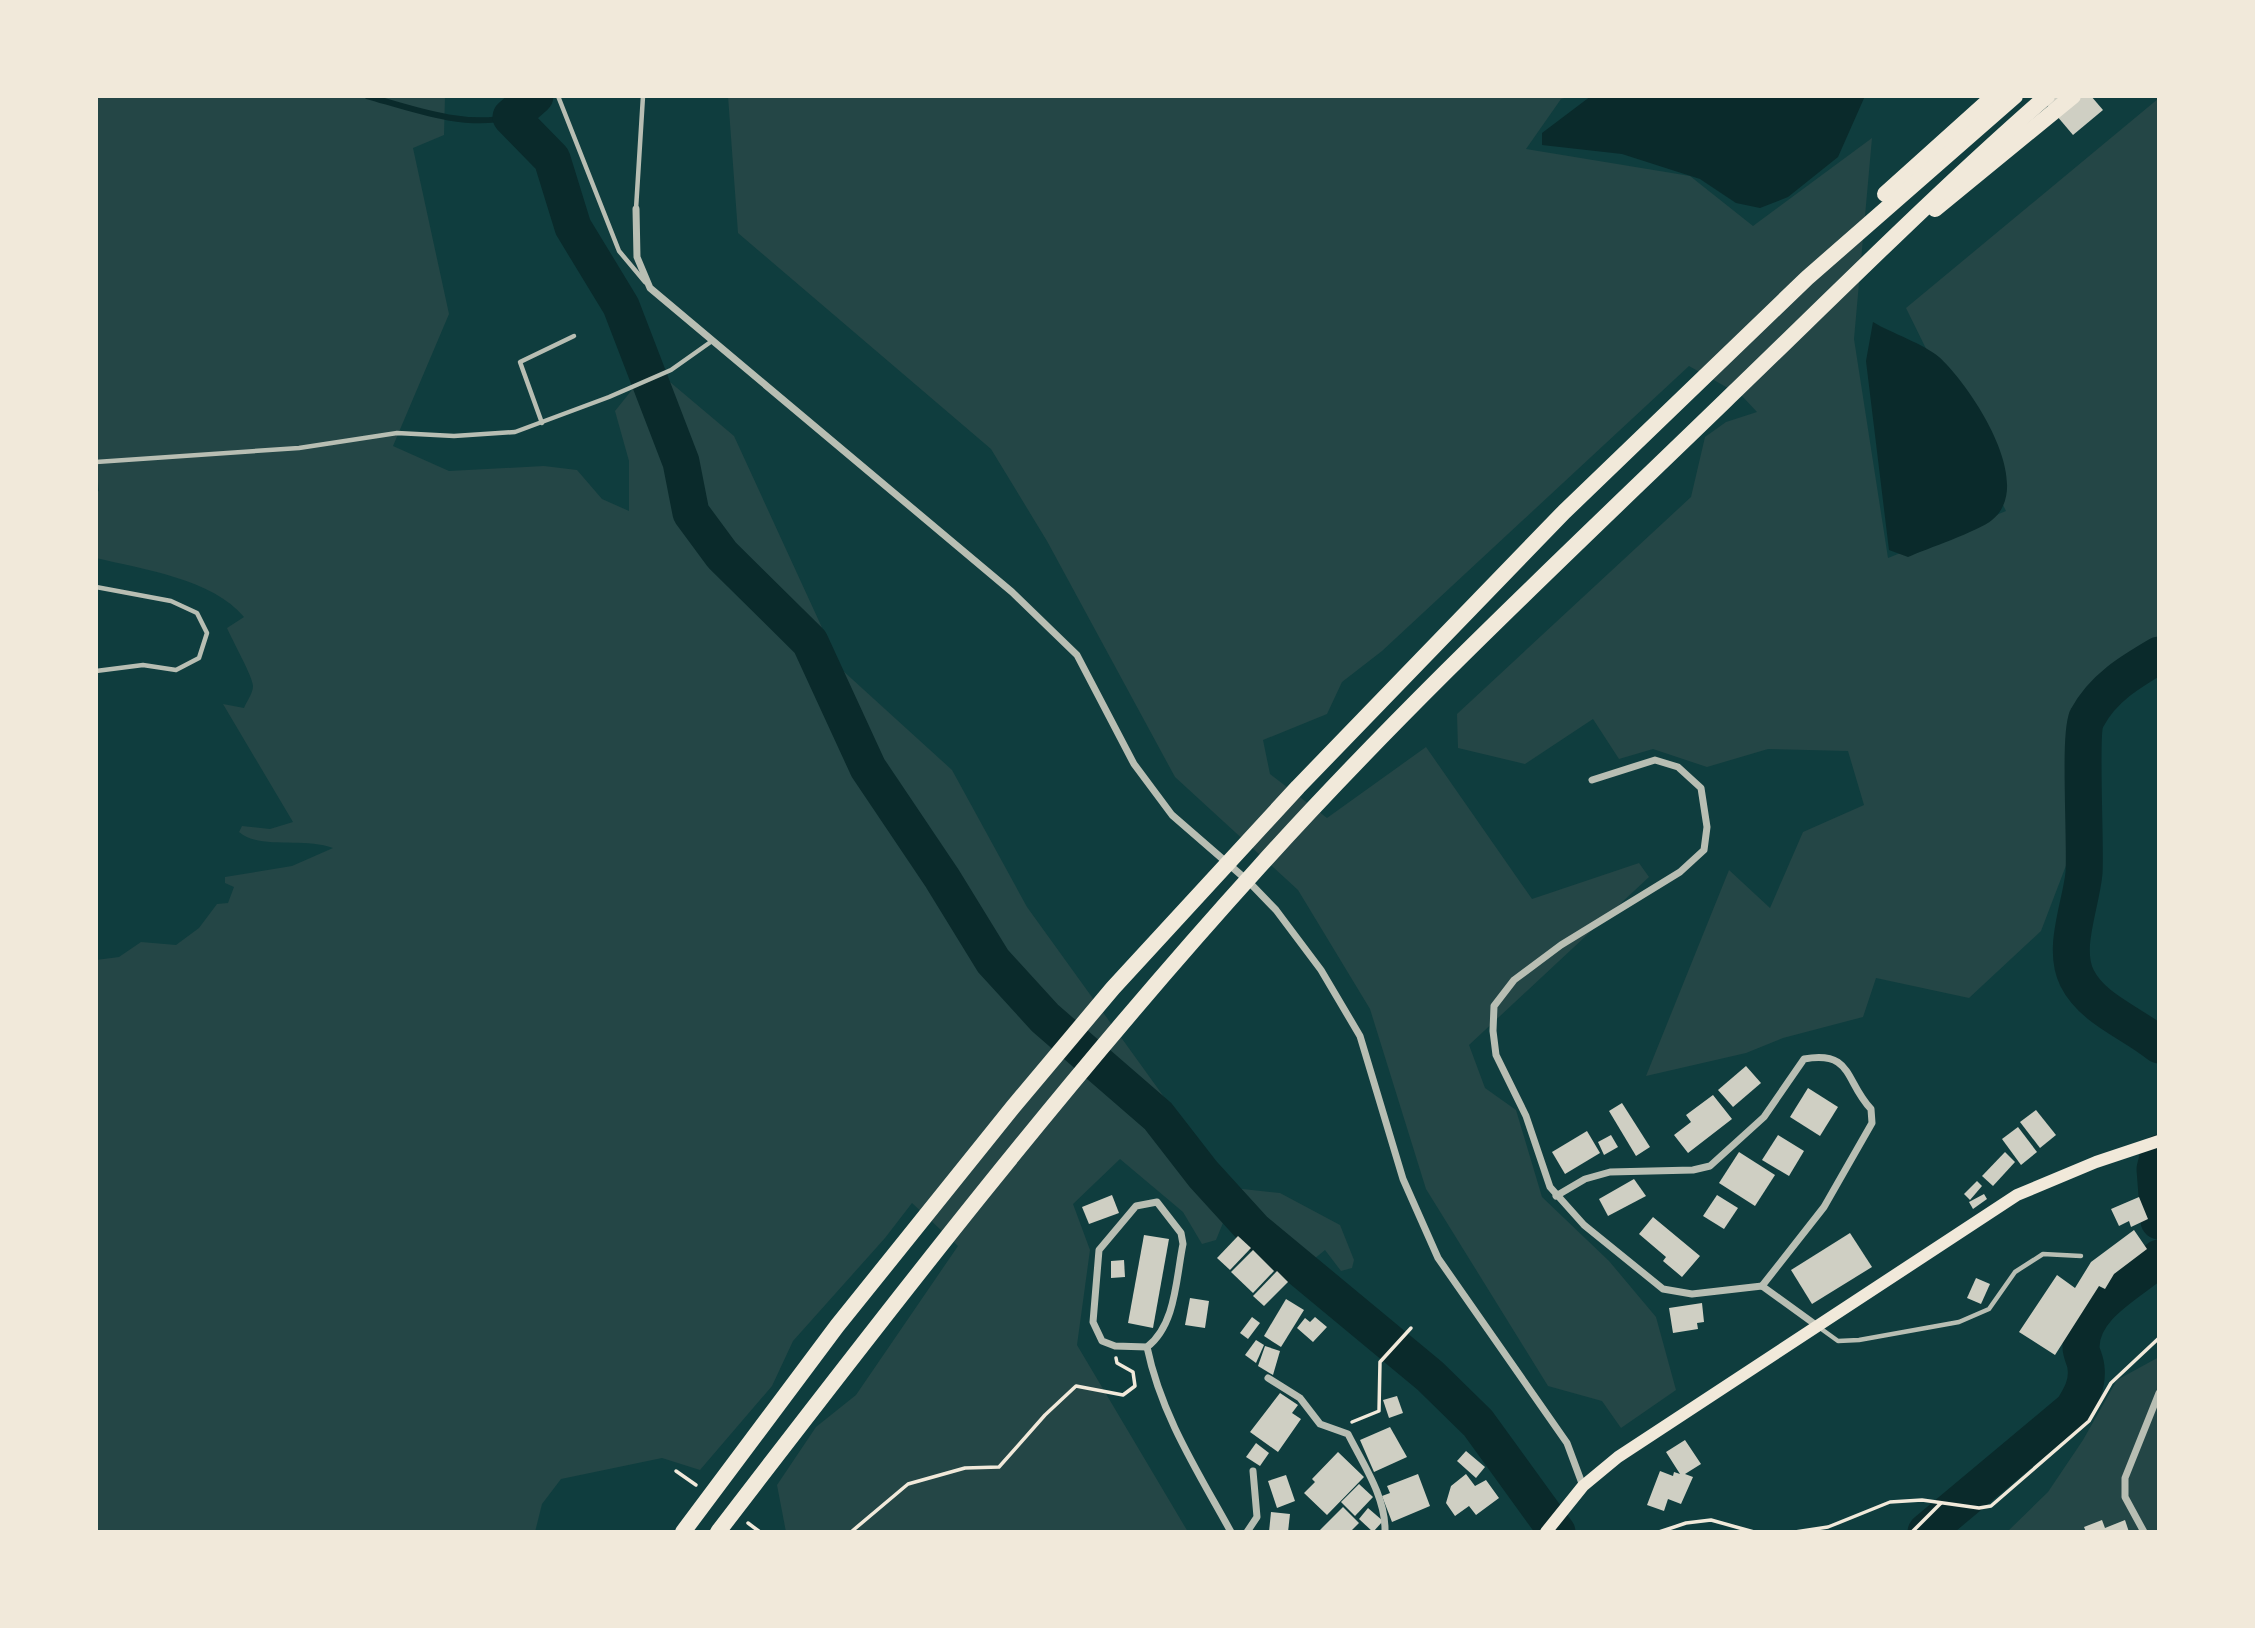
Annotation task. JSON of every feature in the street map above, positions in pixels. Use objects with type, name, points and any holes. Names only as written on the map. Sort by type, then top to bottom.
[{"type":"highway","points":[[683,1532],[837,1326],[1113,988],[1451,625],[1994,96]]},
{"type":"highway","points":[[1928,161],[2015,96]]},
{"type":"highway","points":[[1931,206],[2047,96]]},
{"type":"highway","points":[[718,1532],[946,1235],[1135,1006],[1317,804],[1463,653],[1879,250],[1931,206],[2073,96]]},
{"type":"main road","points":[[1546,1531],[1583,1486],[1618,1457],[2017,1195],[2096,1162],[2156,1142]]},
{"type":"street","points":[[636,209],[637,257],[650,288],[1002,583],[1077,655],[1134,764],[1172,814],[1248,881],[1276,910],[1321,970],[1360,1036],[1402,1179],[1438,1258],[1567,1443],[1583,1486]]},
{"type":"street","points":[[1592,780],[1655,760],[1678,767],[1701,788],[1707,827],[1704,850],[1680,872],[1561,945],[1514,980],[1494,1006],[1496,1055],[1526,1116],[1556,1196],[1584,1225],[1663,1289],[1692,1294],[1762,1286],[1816,1325]]},
{"type":"street","points":[[1556,1196],[1585,1179],[1610,1172],[1693,1170],[1710,1166],[1764,1117],[1804,1059],[1822,1056],[1840,1061],[1852,1077],[1860,1097],[1871,1109],[1872,1123],[1824,1207],[1762,1286]]},
{"type":"street","points":[[1157,1202],[1181,1233],[1183,1244],[1167,1324],[1160,1338],[1147,1347],[1115,1346],[1102,1341],[1093,1322],[1095,1282],[1099,1250],[1136,1206],[1157,1202]]},
{"type":"street","points":[[1147,1347],[1163,1404],[1231,1532]]},
{"type":"street","points":[[1268,1378],[1294,1393],[1320,1424],[1349,1434],[1374,1486],[1385,1517],[1385,1532]]},
{"type":"street","points":[[2144,1532],[2125,1497],[2125,1478],[2159,1393]]},
{"type":"street","points":[[1247,1532],[1257,1517],[1254,1471]]},
{"type":"lane","points":[[558,96],[619,251],[650,288]]},
{"type":"lane","points":[[636,209],[643,96]]},
{"type":"lane","points":[[541,423],[520,362],[574,336]]},
{"type":"lane","points":[[96,462],[299,448],[397,433],[454,436],[515,432],[671,370],[713,340]]},
{"type":"lane","points":[[96,587],[171,601],[197,613],[207,633],[199,658],[176,670],[143,665],[96,671]]},
{"type":"lane","points":[[1816,1325],[1838,1341],[1888,1337],[1959,1322],[1989,1309],[2015,1272],[2043,1254],[2081,1256]]},
{"type":"path","points":[[1335,1431],[1378,1411],[1380,1362],[1411,1328]]},
{"type":"path","points":[[1795,1532],[1828,1527],[1890,1502],[1941,1503],[1979,1508],[1991,1506],[2090,1421],[2111,1383],[2159,1338]]},
{"type":"path","points":[[851,1532],[908,1484],[965,1468],[999,1467],[1045,1415],[1076,1386],[1123,1395],[1135,1386],[1133,1372],[1117,1363]]},
{"type":"path","points":[[1912,1532],[1941,1503]]},
{"type":"path","points":[[1659,1532],[1686,1523],[1711,1520],[1754,1532]]},
{"type":"shaded area","points":[[96,96],[445,96],[444,135],[413,148],[449,314],[393,446],[449,471],[544,466],[577,470],[602,499],[629,511],[629,461],[615,411],[651,366],[734,436],[841,669],[952,770],[1027,907],[1190,1133],[1234,1188],[1280,1193],[1340,1225],[1354,1260],[1352,1268],[1341,1271],[1325,1250],[1308,1264],[1227,1213],[1216,1240],[1202,1244],[1183,1212],[1120,1159],[1073,1204],[1090,1250],[1077,1345],[1188,1532],[786,1532],[777,1485],[816,1427],[856,1395],[958,1246],[912,1203],[885,1238],[793,1341],[772,1386],[700,1470],[662,1458],[561,1479],[542,1504],[535,1532],[96,1532],[96,960],[119,957],[141,942],[176,945],[199,928],[217,904],[228,903],[234,887],[225,883],[225,877],[292,866],[333,848],[309,843],[258,841],[239,832],[242,826],[270,829],[293,822],[223,704],[244,708],[253,689],[250,675],[227,628],[244,617],[214,593],[176,577],[96,558],[96,492],[99,491],[96,464]]},
{"type":"shaded area","points":[[728,96],[1571,96],[1561,99],[1526,149],[1690,176],[1753,226],[1872,138],[1854,339],[1888,558],[2006,511],[1906,308],[2159,98],[2159,635],[2067,726],[2075,842],[2041,931],[1969,998],[1876,978],[1863,1017],[1783,1038],[1746,1053],[1646,1076],[1729,870],[1770,908],[1803,832],[1864,805],[1848,751],[1768,749],[1707,767],[1653,749],[1619,759],[1593,719],[1525,764],[1458,748],[1457,714],[1691,497],[1705,437],[1726,422],[1757,412],[1742,396],[1689,366],[1382,651],[1342,682],[1327,714],[1263,740],[1270,774],[1327,818],[1426,747],[1532,899],[1639,863],[1649,877],[1469,1045],[1485,1088],[1516,1110],[1542,1197],[1609,1261],[1656,1317],[1676,1390],[1621,1428],[1602,1401],[1548,1386],[1426,1189],[1370,1009],[1298,890],[1175,777],[1047,541],[991,449],[738,233]]},
{"type":"shaded area","points":[[1591,96],[1865,96],[1838,157],[1788,197],[1760,208],[1736,203],[1700,179],[1622,154],[1542,145],[1542,133]]},
{"type":"shaded area","points":[[1873,322],[1933,352],[1967,389],[1994,436],[2003,460],[2007,483],[2004,504],[1992,520],[1908,557],[1889,550],[1866,361]]},
{"type":"shaded area","points":[[2159,1357],[2159,1532],[2007,1532],[2048,1492],[2083,1440],[2117,1380]]},
{"type":"building","points":[[2040,96],[2091,96],[2103,110],[2073,135]]},
{"type":"building","points":[[1746,1066],[1761,1083],[1733,1107],[1718,1090]]},
{"type":"building","points":[[1808,1088],[1838,1107],[1820,1136],[1790,1117]]},
{"type":"building","points":[[1713,1095],[1732,1119],[1688,1153],[1674,1135],[1691,1122],[1686,1115]]},
{"type":"building","points":[[1622,1103],[1650,1147],[1636,1156],[1609,1111]]},
{"type":"building","points":[[2036,1110],[2056,1135],[2040,1148],[2020,1122]]},
{"type":"building","points":[[2018,1127],[2037,1152],[2021,1165],[2002,1139]]},
{"type":"building","points":[[1587,1131],[1600,1153],[1565,1174],[1552,1152]]},
{"type":"building","points":[[1611,1135],[1618,1147],[1604,1155],[1598,1142]]},
{"type":"building","points":[[1778,1135],[1804,1151],[1789,1176],[1762,1160]]},
{"type":"building","points":[[1739,1152],[1775,1175],[1755,1206],[1719,1183]]},
{"type":"building","points":[[2005,1152],[2015,1162],[1993,1186],[1982,1176]]},
{"type":"building","points":[[1634,1179],[1646,1196],[1608,1216],[1599,1199]]},
{"type":"building","points":[[1977,1181],[1982,1186],[1970,1200],[1964,1194]]},
{"type":"building","points":[[1984,1194],[1987,1199],[1973,1209],[1969,1202]]},
{"type":"building","points":[[1112,1195],[1119,1213],[1089,1224],[1082,1207]]},
{"type":"building","points":[[1717,1195],[1738,1208],[1724,1229],[1703,1216]]},
{"type":"building","points":[[2139,1197],[2148,1219],[2131,1227],[2129,1221],[2119,1226],[2111,1209]]},
{"type":"building","points":[[1653,1217],[1700,1256],[1682,1277],[1663,1261],[1666,1257],[1639,1234]]},
{"type":"building","points":[[2134,1230],[2147,1249],[2114,1274],[2105,1289],[2099,1286],[2055,1355],[2019,1332],[2057,1275],[2075,1288],[2091,1262]]},
{"type":"building","points":[[1850,1233],[1872,1267],[1812,1304],[1791,1270]]},
{"type":"building","points":[[1144,1235],[1169,1239],[1153,1328],[1128,1323]]},
{"type":"building","points":[[1238,1236],[1251,1248],[1230,1270],[1217,1258]]},
{"type":"building","points":[[1253,1250],[1274,1271],[1253,1293],[1231,1272]]},
{"type":"building","points":[[1124,1260],[1125,1277],[1111,1278],[1111,1261]]},
{"type":"building","points":[[1277,1271],[1288,1282],[1264,1306],[1253,1296]]},
{"type":"building","points":[[1976,1278],[1990,1284],[1981,1304],[1967,1298]]},
{"type":"building","points":[[1190,1298],[1209,1301],[1205,1328],[1185,1325]]},
{"type":"building","points":[[1286,1299],[1304,1310],[1281,1347],[1264,1336]]},
{"type":"building","points":[[1702,1303],[1704,1322],[1697,1323],[1698,1329],[1673,1333],[1669,1308]]},
{"type":"building","points":[[1252,1317],[1260,1323],[1248,1339],[1240,1333]]},
{"type":"building","points":[[1315,1317],[1327,1327],[1313,1342],[1297,1328],[1305,1318],[1310,1322]]},
{"type":"building","points":[[1256,1340],[1264,1345],[1256,1363],[1245,1355]]},
{"type":"building","points":[[1265,1346],[1280,1351],[1273,1375],[1258,1366]]},
{"type":"building","points":[[1280,1393],[1298,1405],[1292,1413],[1301,1419],[1278,1452],[1250,1432]]},
{"type":"building","points":[[1397,1396],[1403,1413],[1389,1418],[1383,1400]]},
{"type":"building","points":[[1390,1427],[1407,1457],[1374,1472],[1360,1440]]},
{"type":"building","points":[[1685,1440],[1701,1464],[1685,1474],[1693,1477],[1681,1504],[1668,1499],[1664,1511],[1647,1505],[1660,1471],[1673,1476],[1674,1472],[1680,1474],[1666,1452]]},
{"type":"building","points":[[1256,1443],[1269,1453],[1260,1466],[1246,1457]]},
{"type":"building","points":[[1466,1451],[1485,1467],[1476,1478],[1457,1461]]},
{"type":"building","points":[[1338,1452],[1364,1477],[1327,1515],[1304,1493],[1315,1482],[1312,1479]]},
{"type":"building","points":[[1418,1474],[1430,1506],[1392,1522],[1382,1496],[1390,1493],[1387,1486]]},
{"type":"building","points":[[1466,1474],[1475,1486],[1486,1480],[1499,1498],[1476,1515],[1469,1506],[1455,1516],[1446,1503],[1451,1486]]},
{"type":"building","points":[[1286,1475],[1295,1501],[1277,1508],[1268,1481]]},
{"type":"building","points":[[1359,1484],[1373,1497],[1355,1516],[1341,1502]]},
{"type":"building","points":[[1343,1507],[1359,1523],[1350,1532],[1318,1532]]},
{"type":"building","points":[[1368,1508],[1383,1521],[1373,1532],[1359,1519]]},
{"type":"building","points":[[1271,1512],[1290,1514],[1288,1532],[1269,1532]]},
{"type":"building","points":[[2102,1520],[2105,1528],[2125,1520],[2129,1532],[2086,1532],[2084,1527]]},
{"type":"waterway","points":[[367,96],[456,119],[493,120],[511,117]]},
{"type":"waterway","points":[[535,96],[511,117],[552,159],[573,227],[621,306],[681,462],[691,513],[722,555],[810,642],[868,768],[942,878],[993,961],[1045,1018],[1158,1116],[1203,1174],[1254,1230],[1430,1376],[1478,1423],[1557,1532]]},
{"type":"waterway","points":[[2159,655],[2109,689],[2087,718],[2083,744],[2084,873],[2071,953],[2077,978],[2093,999],[2159,1045]]},
{"type":"waterway","points":[[2159,1153],[2155,1169],[2159,1221]]},
{"type":"waterway","points":[[1926,1532],[2073,1409],[2085,1385],[2086,1365],[2081,1347],[2083,1332],[2090,1319],[2110,1296],[2159,1258]]}]
